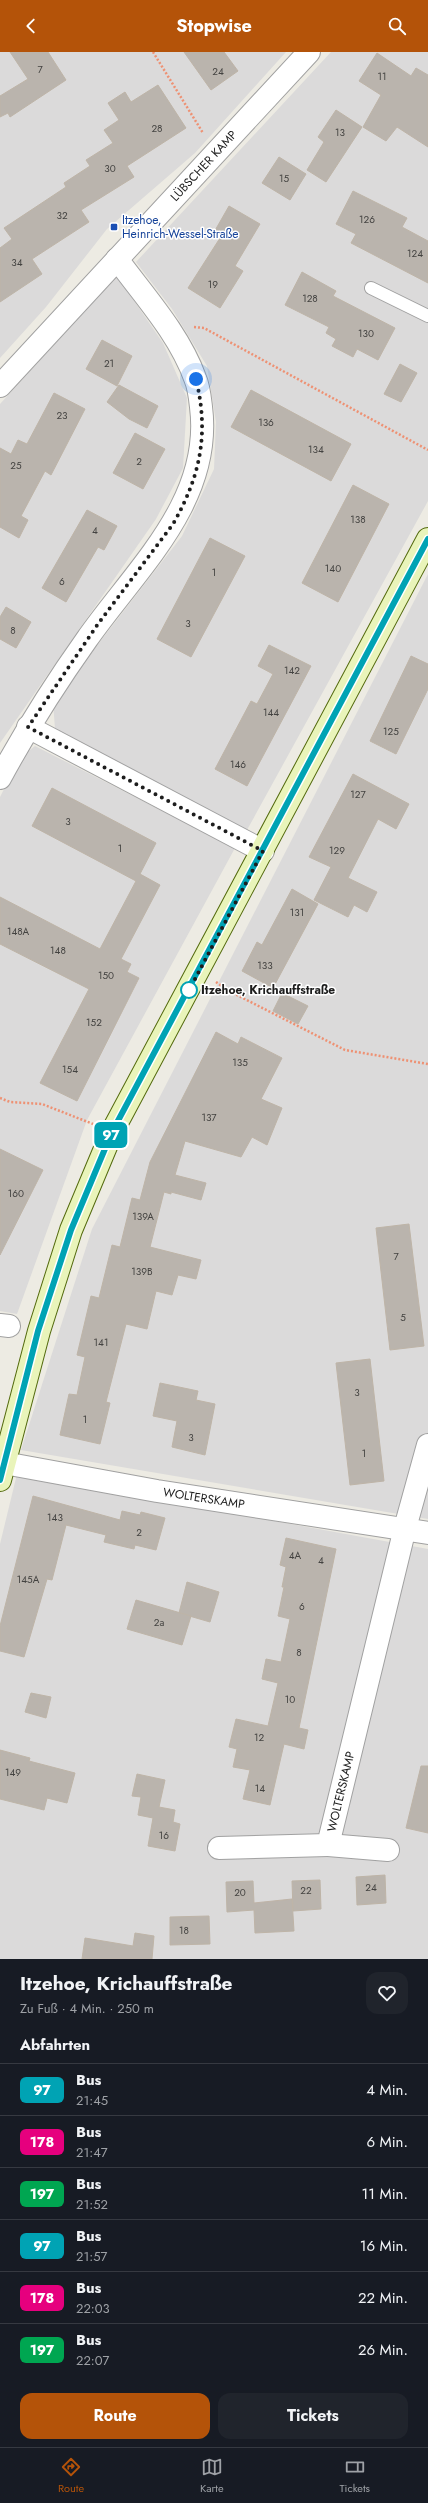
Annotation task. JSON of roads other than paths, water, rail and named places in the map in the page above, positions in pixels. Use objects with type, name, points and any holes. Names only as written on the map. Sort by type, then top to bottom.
[{"type":"main road","points":[[2,1472],[38,1331],[66,1245],[112,1132],[200,970],[428,539]]},
{"type":"street","name":"LÜBSCHER KAMP","points":[[0,386],[309,52]]},
{"type":"street","points":[[0,778],[28,727],[93,630],[173,524],[192,486],[203,443],[199,393],[196,379],[184,353],[166,324],[117,259]]},
{"type":"street","points":[[28,727],[263,851]]},
{"type":"street","points":[[405,1528],[428,1445]]},
{"type":"street","name":"WOLTERSKAMP","points":[[2,1472],[157,1491],[405,1528],[428,1533]]},
{"type":"street","name":"WOLTERSKAMP","points":[[328,1845],[405,1528]]},
{"type":"street","name":"WOLTERSKAMP","points":[[219,1848],[328,1845],[388,1850]]},
{"type":"lane","points":[[371,288],[428,316]]},
{"type":"place","name":"Itzehoe, Heinrich-Wessel-Straße","points":[[114,227]]},
{"type":"place","name":"Itzehoe, Krichauffstraße","points":[[189,990]]}]
